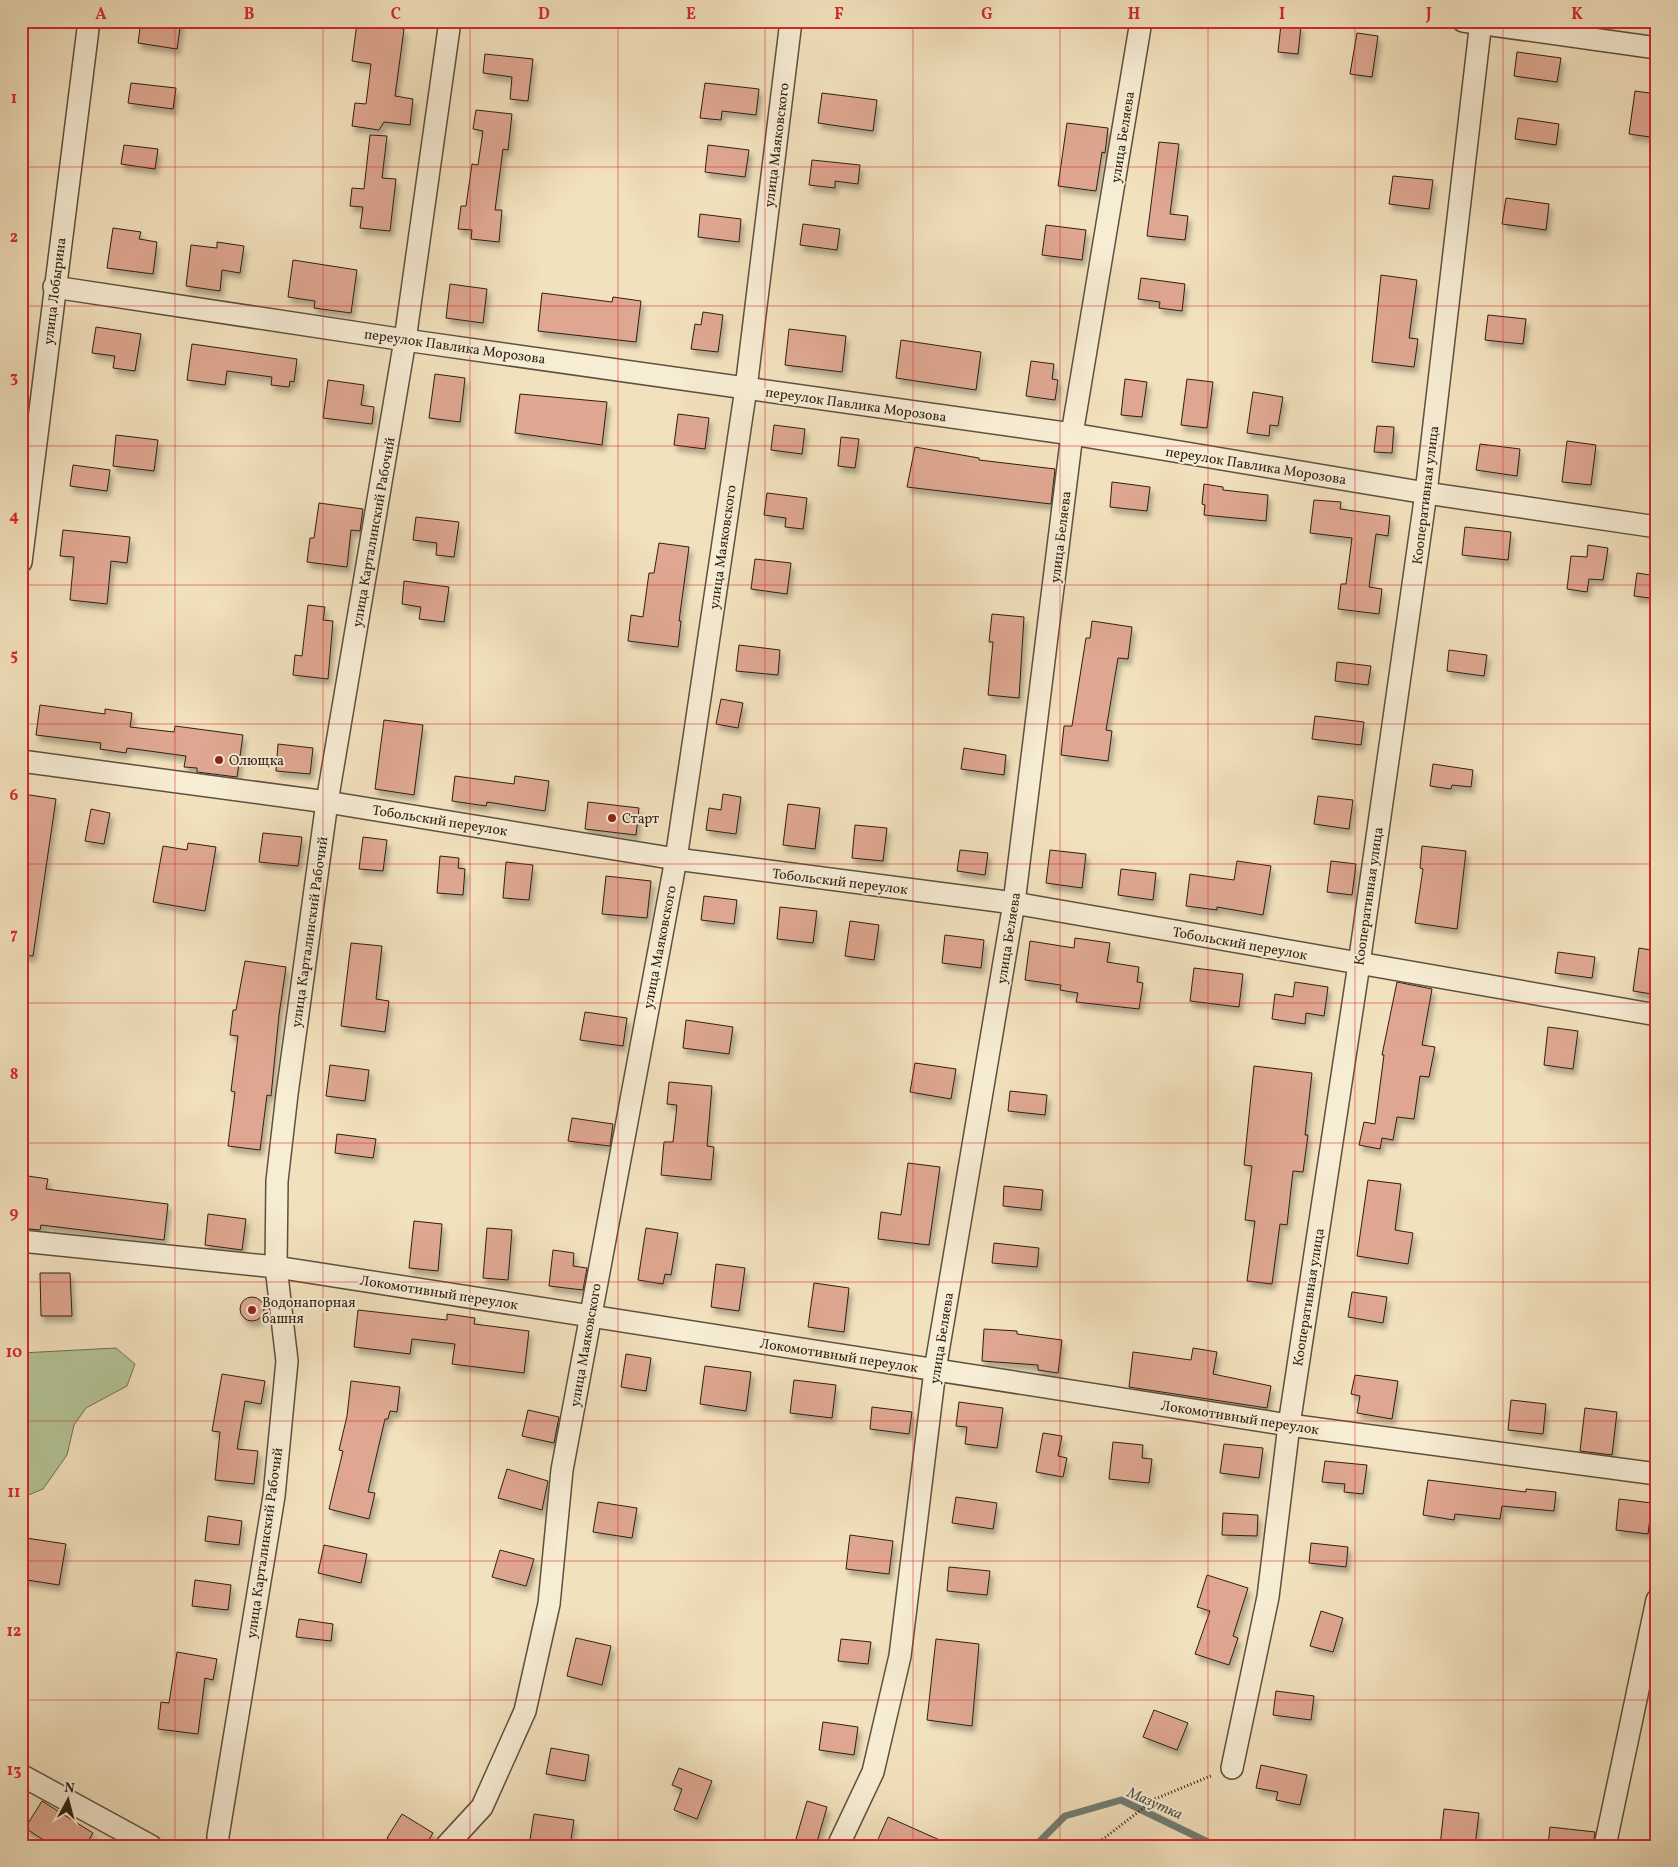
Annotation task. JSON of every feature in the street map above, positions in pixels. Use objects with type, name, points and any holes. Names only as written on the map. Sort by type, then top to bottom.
[{"type":"street","name":"улица Лобырина","points":[[21,562],[54,287],[89,21]]},
{"type":"street","name":"улица Карталинский Рабочий","points":[[218,1846],[218,1836],[275,1486],[287,1361],[276,1268],[277,1181],[327,802],[405,340],[450,21]]},
{"type":"street","name":"улица Маяковского","points":[[446,1846],[482,1807],[525,1710],[549,1604],[562,1470],[676,859],[746,388],[791,21]]},
{"type":"street","name":"улица Беляева","points":[[838,1846],[873,1772],[900,1656],[935,1370],[1014,904],[1072,434],[1141,21]]},
{"type":"street","points":[[1475,22],[1657,48]]},
{"type":"street","name":"Кооперативная улица","points":[[1232,1768],[1268,1597],[1289,1425],[1359,964],[1426,493],[1475,22]]},
{"type":"street","name":"переулок Павлика Морозова","points":[[54,287],[405,340],[1072,434],[1426,493],[1657,527]]},
{"type":"street","name":"Тобольский переулок","points":[[21,761],[327,802],[676,859],[1014,904],[1657,1015]]},
{"type":"street","name":"Локомотивный переулок","points":[[21,1242],[276,1268],[590,1315],[1289,1425],[1657,1474]]},
{"type":"street","points":[[1605,1846],[1657,1600]]},
{"type":"street","points":[[21,1775],[151,1846]]},
{"type":"path","points":[[1094,1846],[1154,1798],[1232,1768]]},
{"type":"green space","points":[[116,1348],[135,1364],[127,1386],[86,1408],[74,1425],[67,1455],[43,1489],[21,1498],[21,1353]]},
{"type":"building","points":[[141,21],[181,21],[177,49],[138,43]]},
{"type":"building","points":[[357,23],[404,29],[395,96],[413,99],[410,125],[384,122],[379,130],[352,126],[355,103],[366,104],[371,64],[352,61]]},
{"type":"building","points":[[1281,24],[1301,26],[1298,54],[1278,52]]},
{"type":"building","points":[[1357,33],[1378,36],[1372,77],[1350,74]]},
{"type":"building","points":[[1517,52],[1561,58],[1557,82],[1514,76]]},
{"type":"building","points":[[485,54],[533,59],[528,101],[510,99],[512,77],[483,73]]},
{"type":"building","points":[[131,83],[176,88],[173,109],[128,103]]},
{"type":"building","points":[[705,83],[759,89],[756,115],[722,111],[721,120],[700,118]]},
{"type":"building","points":[[1635,91],[1657,94],[1657,138],[1629,134]]},
{"type":"building","points":[[822,93],[877,100],[873,131],[818,123]]},
{"type":"building","points":[[476,110],[512,114],[508,150],[503,149],[495,210],[502,210],[499,242],[471,239],[472,230],[458,229],[461,206],[466,206],[472,164],[478,165],[483,131],[473,129]]},
{"type":"building","points":[[1518,118],[1559,124],[1556,145],[1515,139]]},
{"type":"building","points":[[1067,123],[1108,128],[1105,153],[1102,152],[1096,191],[1058,186]]},
{"type":"building","points":[[370,135],[387,136],[382,178],[396,179],[390,231],[360,228],[363,207],[350,206],[352,188],[364,189]]},
{"type":"building","points":[[1159,142],[1179,144],[1170,214],[1188,216],[1185,240],[1147,236]]},
{"type":"building","points":[[124,145],[158,149],[155,169],[121,164]]},
{"type":"building","points":[[708,145],[749,150],[745,177],[705,172]]},
{"type":"building","points":[[812,160],[860,165],[858,184],[835,181],[835,188],[809,185]]},
{"type":"building","points":[[1393,176],[1433,180],[1429,209],[1389,204]]},
{"type":"building","points":[[1506,198],[1549,204],[1546,230],[1502,224]]},
{"type":"building","points":[[700,214],[741,219],[739,242],[698,237]]},
{"type":"building","points":[[803,224],[840,229],[837,250],[800,245]]},
{"type":"building","points":[[1046,225],[1086,230],[1082,260],[1042,255]]},
{"type":"building","points":[[113,228],[141,232],[139,239],[157,242],[153,274],[107,268]]},
{"type":"building","points":[[217,242],[244,246],[240,273],[222,270],[220,291],[186,286],[191,245],[217,248]]},
{"type":"building","points":[[293,260],[357,270],[351,313],[314,308],[315,301],[288,297]]},
{"type":"building","points":[[1381,275],[1417,280],[1409,338],[1418,339],[1414,367],[1372,362]]},
{"type":"building","points":[[1141,278],[1185,284],[1182,311],[1159,308],[1160,302],[1138,299]]},
{"type":"building","points":[[450,284],[487,289],[483,323],[446,318]]},
{"type":"building","points":[[542,293],[612,302],[613,297],[641,301],[636,342],[538,331]]},
{"type":"building","points":[[703,312],[723,315],[718,352],[691,349],[695,324],[701,325]]},
{"type":"building","points":[[1488,315],[1526,319],[1523,344],[1485,340]]},
{"type":"building","points":[[96,327],[141,334],[135,371],[113,368],[115,356],[92,353]]},
{"type":"building","points":[[789,329],[846,336],[842,372],[785,365]]},
{"type":"building","points":[[901,340],[981,352],[976,390],[896,378]]},
{"type":"building","points":[[192,344],[297,359],[294,382],[290,381],[289,387],[271,385],[272,377],[227,371],[225,385],[187,380]]},
{"type":"building","points":[[1031,361],[1054,364],[1052,379],[1058,380],[1055,400],[1026,396]]},
{"type":"building","points":[[435,374],[465,378],[460,422],[429,418]]},
{"type":"building","points":[[1125,379],[1147,382],[1142,417],[1121,415]]},
{"type":"building","points":[[1187,379],[1213,382],[1207,428],[1181,425]]},
{"type":"building","points":[[328,380],[364,385],[361,405],[374,407],[372,424],[323,418]]},
{"type":"building","points":[[1253,392],[1283,397],[1278,426],[1270,425],[1269,436],[1247,433]]},
{"type":"building","points":[[520,394],[607,402],[602,445],[515,433]]},
{"type":"building","points":[[678,414],[709,418],[705,449],[674,445]]},
{"type":"building","points":[[774,425],[805,429],[802,454],[771,450]]},
{"type":"building","points":[[1377,426],[1394,427],[1392,453],[1374,452]]},
{"type":"building","points":[[116,435],[158,440],[154,471],[113,466]]},
{"type":"building","points":[[841,437],[859,439],[855,468],[838,466]]},
{"type":"building","points":[[1567,441],[1596,445],[1591,485],[1562,482]]},
{"type":"building","points":[[1480,444],[1520,449],[1517,476],[1476,470]]},
{"type":"building","points":[[915,447],[979,458],[979,460],[1055,469],[1051,504],[907,487]]},
{"type":"building","points":[[73,465],[110,470],[107,491],[70,486]]},
{"type":"building","points":[[1112,482],[1150,487],[1147,511],[1110,507]]},
{"type":"building","points":[[1204,484],[1223,487],[1223,490],[1268,495],[1266,521],[1204,515],[1205,505],[1202,504]]},
{"type":"building","points":[[767,493],[807,498],[803,529],[785,527],[786,518],[764,515]]},
{"type":"building","points":[[1314,500],[1341,502],[1340,509],[1390,516],[1388,536],[1376,534],[1369,587],[1382,589],[1379,614],[1338,609],[1341,584],[1346,584],[1352,538],[1310,533]]},
{"type":"building","points":[[319,503],[363,509],[360,531],[351,530],[347,567],[307,562],[310,538],[314,538]]},
{"type":"building","points":[[416,517],[459,522],[454,557],[436,555],[437,543],[413,540]]},
{"type":"building","points":[[1465,527],[1511,532],[1508,560],[1462,555]]},
{"type":"building","points":[[63,530],[130,537],[127,563],[111,561],[107,604],[70,600],[74,557],[60,556]]},
{"type":"building","points":[[659,543],[689,547],[679,621],[681,621],[678,647],[628,641],[631,615],[643,617],[649,573],[654,573]]},
{"type":"building","points":[[1588,545],[1608,548],[1603,580],[1589,579],[1587,592],[1567,589],[1571,556],[1587,557]]},
{"type":"building","points":[[755,559],[791,563],[787,594],[751,589]]},
{"type":"building","points":[[1637,573],[1657,576],[1657,599],[1634,596]]},
{"type":"building","points":[[404,581],[449,587],[444,622],[419,619],[421,607],[402,604]]},
{"type":"building","points":[[308,605],[325,607],[323,620],[333,621],[328,679],[293,675],[295,655],[302,656]]},
{"type":"building","points":[[992,614],[1024,617],[1019,698],[988,695],[993,642],[989,642]]},
{"type":"building","points":[[1092,621],[1132,627],[1128,659],[1118,658],[1106,730],[1112,731],[1108,761],[1061,755],[1064,726],[1072,726],[1086,638],[1090,638]]},
{"type":"building","points":[[739,645],[780,650],[778,675],[736,671]]},
{"type":"building","points":[[1449,650],[1487,655],[1484,676],[1447,671]]},
{"type":"building","points":[[1337,662],[1371,666],[1368,685],[1335,681]]},
{"type":"building","points":[[721,699],[743,703],[738,728],[716,724]]},
{"type":"building","points":[[40,705],[105,714],[105,709],[132,713],[130,727],[174,732],[175,726],[243,735],[237,777],[197,772],[197,768],[184,767],[186,756],[127,748],[126,753],[100,749],[101,743],[36,735]]},
{"type":"building","points":[[1315,716],[1364,722],[1361,745],[1312,739]]},
{"type":"building","points":[[384,720],[423,725],[414,795],[375,789]]},
{"type":"building","points":[[278,744],[313,748],[310,774],[276,771]]},
{"type":"building","points":[[964,748],[1006,755],[1004,775],[961,769]]},
{"type":"building","points":[[1433,764],[1473,770],[1471,787],[1452,785],[1451,789],[1430,786]]},
{"type":"building","points":[[455,776],[514,784],[515,776],[549,781],[545,811],[487,802],[486,806],[452,801]]},
{"type":"building","points":[[23,794],[56,799],[33,956],[21,955]]},
{"type":"building","points":[[723,794],[741,797],[736,834],[706,830],[709,808],[721,810]]},
{"type":"building","points":[[1318,796],[1353,800],[1349,829],[1314,824]]},
{"type":"building","name":"Старт","points":[[588,802],[639,808],[636,835],[585,829]]},
{"type":"building","points":[[788,804],[820,808],[815,849],[783,845]]},
{"type":"building","points":[[91,809],[110,813],[104,844],[85,841]]},
{"type":"building","points":[[855,825],[887,828],[883,861],[852,858]]},
{"type":"building","points":[[263,833],[302,837],[298,866],[259,862]]},
{"type":"building","points":[[363,837],[387,840],[383,871],[359,869]]},
{"type":"building","points":[[188,843],[216,847],[205,911],[153,902],[163,846],[187,850]]},
{"type":"building","points":[[1422,846],[1466,851],[1457,929],[1415,923],[1423,869],[1420,868]]},
{"type":"building","points":[[960,850],[988,853],[985,875],[957,871]]},
{"type":"building","points":[[1050,850],[1086,854],[1082,888],[1046,883]]},
{"type":"building","points":[[440,856],[459,858],[458,868],[465,869],[463,895],[437,893]]},
{"type":"building","points":[[1237,861],[1271,866],[1263,915],[1217,907],[1217,910],[1186,906],[1190,874],[1234,880]]},
{"type":"building","points":[[1331,861],[1356,864],[1352,895],[1327,892]]},
{"type":"building","points":[[506,862],[533,865],[529,900],[503,898]]},
{"type":"building","points":[[1121,869],[1156,873],[1153,900],[1118,895]]},
{"type":"building","points":[[606,876],[651,881],[647,918],[602,914]]},
{"type":"building","points":[[704,896],[737,900],[734,924],[701,920]]},
{"type":"building","points":[[780,907],[817,911],[813,943],[777,939]]},
{"type":"building","points":[[850,921],[879,925],[874,960],[845,956]]},
{"type":"building","points":[[945,935],[984,940],[981,968],[942,963]]},
{"type":"building","points":[[1075,938],[1110,943],[1107,962],[1139,967],[1137,982],[1143,983],[1139,1009],[1076,1002],[1078,993],[1060,990],[1061,985],[1025,980],[1030,941],[1074,948]]},
{"type":"building","points":[[351,943],[382,946],[376,999],[389,1001],[385,1032],[341,1026]]},
{"type":"building","points":[[1639,948],[1657,951],[1652,994],[1633,991]]},
{"type":"building","points":[[1558,952],[1595,957],[1592,978],[1555,973]]},
{"type":"building","points":[[245,961],[286,967],[271,1096],[267,1095],[260,1150],[228,1146],[235,1092],[231,1091],[238,1036],[230,1035],[233,1010],[236,1010]]},
{"type":"building","points":[[1194,968],[1243,974],[1239,1007],[1190,1001]]},
{"type":"building","points":[[1295,982],[1328,987],[1324,1016],[1306,1013],[1305,1024],[1272,1019],[1275,994],[1293,997]]},
{"type":"building","points":[[1397,982],[1432,989],[1422,1045],[1435,1047],[1429,1077],[1420,1076],[1414,1119],[1397,1117],[1393,1140],[1382,1138],[1380,1149],[1359,1145],[1364,1122],[1375,1124],[1384,1055],[1382,1055]]},
{"type":"building","points":[[585,1012],[627,1018],[623,1046],[580,1040]]},
{"type":"building","points":[[686,1020],[733,1027],[729,1054],[683,1048]]},
{"type":"building","points":[[1548,1027],[1578,1031],[1573,1069],[1544,1065]]},
{"type":"building","points":[[915,1063],[956,1069],[951,1099],[910,1092]]},
{"type":"building","points":[[330,1065],[369,1070],[365,1101],[326,1096]]},
{"type":"building","points":[[1254,1066],[1312,1073],[1305,1135],[1308,1135],[1303,1172],[1293,1171],[1287,1225],[1280,1224],[1272,1284],[1247,1281],[1255,1221],[1245,1220],[1252,1166],[1244,1165]]},
{"type":"building","points":[[669,1082],[712,1086],[707,1146],[714,1147],[711,1180],[661,1175],[664,1142],[673,1142],[677,1105],[667,1104]]},
{"type":"building","points":[[1010,1091],[1047,1095],[1045,1115],[1008,1111]]},
{"type":"building","points":[[572,1118],[613,1124],[610,1146],[568,1141]]},
{"type":"building","points":[[337,1134],[376,1139],[373,1158],[335,1153]]},
{"type":"building","points":[[908,1163],[940,1167],[929,1245],[878,1239],[881,1212],[901,1215]]},
{"type":"building","points":[[21,1175],[48,1179],[46,1189],[168,1204],[164,1240],[41,1225],[40,1230],[21,1228]]},
{"type":"building","points":[[1368,1180],[1401,1184],[1395,1230],[1413,1233],[1408,1264],[1357,1256]]},
{"type":"building","points":[[1004,1186],[1043,1190],[1041,1210],[1003,1206]]},
{"type":"building","points":[[208,1214],[246,1219],[242,1250],[205,1245]]},
{"type":"building","points":[[414,1221],[442,1224],[438,1271],[409,1268]]},
{"type":"building","points":[[487,1228],[512,1230],[508,1280],[483,1278]]},
{"type":"building","points":[[646,1228],[678,1233],[671,1275],[665,1274],[663,1284],[638,1280]]},
{"type":"building","points":[[994,1243],[1039,1248],[1037,1267],[992,1263]]},
{"type":"building","points":[[553,1250],[574,1253],[573,1266],[587,1268],[583,1290],[549,1286]]},
{"type":"building","points":[[716,1264],[745,1268],[739,1311],[711,1307]]},
{"type":"building","points":[[40,1273],[70,1273],[72,1316],[41,1316]]},
{"type":"building","points":[[814,1283],[849,1288],[844,1332],[808,1327]]},
{"type":"building","points":[[1352,1292],[1387,1297],[1383,1323],[1348,1317]]},
{"type":"building","name":"Водонапорная башня","points":[[252,1297],[257,1298],[263,1304],[263,1314],[257,1320],[252,1321],[247,1320],[241,1314],[240,1309],[241,1304],[247,1298]]},
{"type":"building","points":[[358,1310],[447,1320],[447,1314],[475,1318],[474,1324],[529,1331],[524,1373],[452,1364],[455,1344],[412,1339],[410,1354],[354,1347]]},
{"type":"building","points":[[984,1329],[1017,1331],[1017,1334],[1062,1340],[1058,1373],[1038,1370],[1038,1365],[982,1361]]},
{"type":"building","points":[[1193,1348],[1217,1352],[1213,1374],[1271,1386],[1267,1408],[1129,1387],[1133,1352],[1191,1360]]},
{"type":"building","points":[[626,1354],[651,1358],[646,1391],[621,1387]]},
{"type":"building","points":[[705,1366],[751,1372],[746,1411],[700,1404]]},
{"type":"building","points":[[222,1374],[265,1381],[261,1404],[245,1401],[237,1449],[258,1451],[254,1484],[215,1480],[220,1432],[212,1431]]},
{"type":"building","points":[[1355,1375],[1398,1381],[1392,1419],[1357,1413],[1360,1396],[1351,1394]]},
{"type":"building","points":[[794,1380],[836,1385],[832,1418],[790,1413]]},
{"type":"building","points":[[351,1381],[400,1387],[397,1412],[390,1411],[388,1419],[385,1419],[368,1492],[375,1493],[369,1519],[329,1509],[343,1451],[339,1450],[347,1416]]},
{"type":"building","points":[[1511,1400],[1546,1404],[1543,1434],[1508,1430]]},
{"type":"building","points":[[959,1402],[1003,1408],[997,1448],[965,1444],[967,1427],[956,1426]]},
{"type":"building","points":[[872,1407],[912,1412],[909,1434],[870,1429]]},
{"type":"building","points":[[1585,1408],[1617,1412],[1612,1455],[1580,1451]]},
{"type":"building","points":[[528,1410],[559,1417],[554,1443],[522,1436]]},
{"type":"building","points":[[1043,1433],[1062,1436],[1058,1456],[1067,1458],[1063,1477],[1036,1472]]},
{"type":"building","points":[[1113,1442],[1143,1445],[1142,1458],[1152,1459],[1149,1483],[1109,1479]]},
{"type":"building","points":[[1224,1444],[1263,1448],[1259,1478],[1220,1473]]},
{"type":"building","points":[[1325,1461],[1367,1465],[1363,1494],[1344,1492],[1345,1484],[1322,1482]]},
{"type":"building","points":[[507,1469],[548,1481],[542,1510],[498,1498]]},
{"type":"building","points":[[1428,1480],[1526,1492],[1526,1489],[1556,1492],[1554,1511],[1502,1506],[1500,1519],[1455,1514],[1454,1520],[1423,1515]]},
{"type":"building","points":[[956,1497],[997,1503],[993,1529],[952,1523]]},
{"type":"building","points":[[1619,1499],[1652,1503],[1648,1534],[1616,1530]]},
{"type":"building","points":[[598,1502],[637,1508],[632,1538],[593,1532]]},
{"type":"building","points":[[1223,1513],[1258,1515],[1257,1536],[1222,1535]]},
{"type":"building","points":[[208,1516],[242,1521],[239,1545],[205,1541]]},
{"type":"building","points":[[850,1535],[893,1541],[889,1574],[846,1569]]},
{"type":"building","points":[[26,1538],[66,1544],[59,1585],[21,1579]]},
{"type":"building","points":[[1311,1543],[1348,1547],[1346,1567],[1309,1563]]},
{"type":"building","points":[[324,1545],[367,1554],[361,1583],[318,1573]]},
{"type":"building","points":[[500,1550],[534,1559],[526,1586],[492,1577]]},
{"type":"building","points":[[949,1567],[990,1571],[987,1595],[947,1591]]},
{"type":"building","points":[[1207,1575],[1248,1588],[1233,1636],[1238,1638],[1229,1665],[1195,1654],[1210,1611],[1197,1607]]},
{"type":"building","points":[[195,1580],[231,1585],[228,1610],[192,1606]]},
{"type":"building","points":[[1321,1611],[1343,1618],[1333,1652],[1310,1646]]},
{"type":"building","points":[[299,1619],[333,1624],[331,1641],[296,1637]]},
{"type":"building","points":[[576,1638],[611,1646],[602,1685],[567,1676]]},
{"type":"building","points":[[841,1639],[871,1642],[868,1664],[838,1661]]},
{"type":"building","points":[[936,1639],[979,1644],[972,1726],[927,1720]]},
{"type":"building","points":[[177,1652],[217,1659],[213,1680],[205,1678],[198,1734],[158,1729],[161,1702],[169,1703]]},
{"type":"building","points":[[1276,1691],[1314,1696],[1311,1720],[1273,1715]]},
{"type":"building","points":[[1154,1710],[1188,1723],[1177,1750],[1143,1737]]},
{"type":"building","points":[[823,1722],[858,1727],[854,1755],[819,1750]]},
{"type":"building","points":[[551,1748],[589,1755],[585,1781],[546,1774]]},
{"type":"building","points":[[1261,1765],[1307,1775],[1300,1805],[1276,1800],[1278,1792],[1256,1788]]},
{"type":"building","points":[[679,1768],[712,1781],[697,1819],[674,1810],[682,1789],[672,1785]]},
{"type":"building","points":[[42,1801],[93,1833],[85,1846],[53,1846],[25,1828]]},
{"type":"building","points":[[807,1801],[827,1807],[816,1845],[796,1839]]},
{"type":"building","points":[[1444,1809],[1479,1813],[1475,1846],[1440,1846]]},
{"type":"building","points":[[402,1814],[433,1833],[425,1846],[399,1846],[387,1838]]},
{"type":"building","points":[[534,1814],[574,1820],[570,1846],[529,1846]]},
{"type":"building","points":[[888,1817],[953,1846],[875,1846]]},
{"type":"building","points":[[1550,1827],[1595,1832],[1593,1846],[1548,1846]]},
{"type":"waterway","name":"Мазутка","points":[[1035,1846],[1065,1816],[1121,1800],[1216,1846]]},
{"type":"place","name":"Олющка","points":[[219,760]]},
{"type":"place","name":"Старт","points":[[612,818]]},
{"type":"place","name":"Водонапорная башня","points":[[252,1310]]}]
